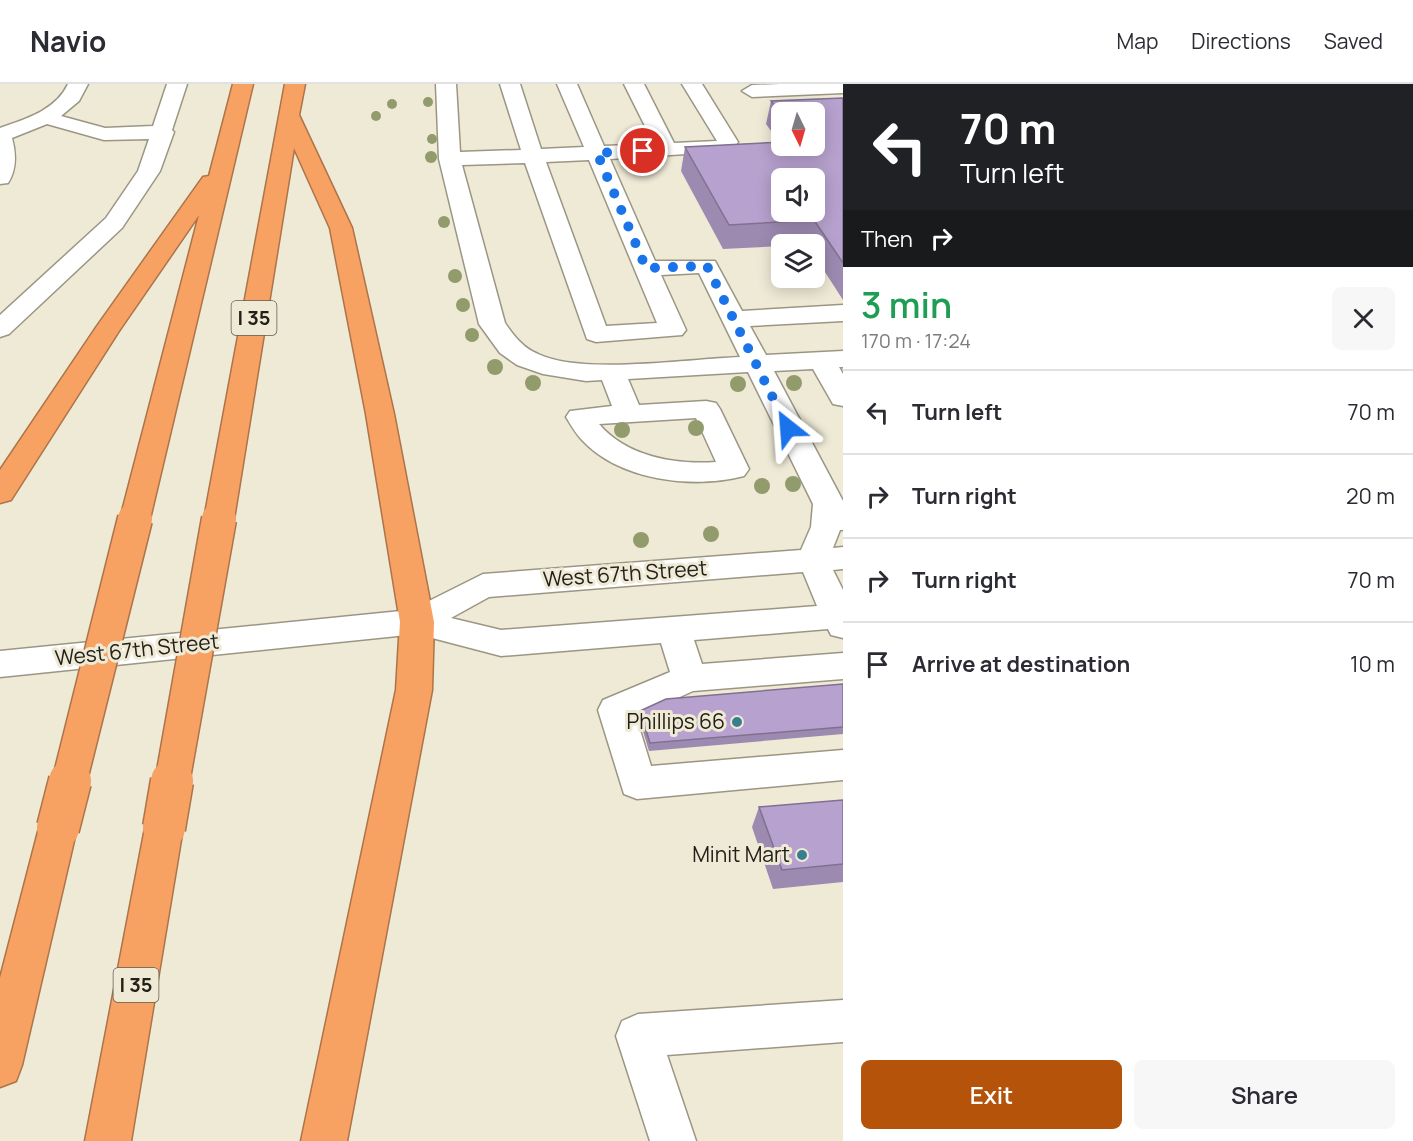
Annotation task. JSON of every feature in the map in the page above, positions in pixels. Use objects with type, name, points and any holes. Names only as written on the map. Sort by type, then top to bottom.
[{"type":"highway","points":[[0,1065],[243,84]]},
{"type":"highway","name":"I 35","points":[[108,1141],[295,84]]},
{"type":"highway","points":[[290,116],[340,228],[380,414],[417,622],[414,690],[324,1141]]},
{"type":"highway","points":[[0,493],[106,331],[223,166]]},
{"type":"street","points":[[0,178],[6,154],[0,135],[46,118],[72,97],[78,84]]},
{"type":"street","points":[[0,328],[114,223],[149,171],[164,132],[177,84]]},
{"type":"street","points":[[446,84],[450,159],[492,324],[502,339],[518,355],[543,366],[586,373],[832,360],[843,398]]},
{"type":"street","points":[[510,84],[596,334],[674,330],[567,84]]},
{"type":"street","points":[[634,84],[667,150]]},
{"type":"street","points":[[450,159],[725,147],[728,142],[692,84]]},
{"type":"street","points":[[754,94],[843,87]]},
{"type":"street","points":[[46,118],[104,134],[164,132]]},
{"type":"street","points":[[646,268],[707,266],[755,365],[835,512],[826,527],[828,559],[842,620]]},
{"type":"street","points":[[733,319],[843,314]]},
{"type":"street","points":[[612,373],[629,414]]},
{"type":"street","points":[[706,409],[734,469],[714,474],[679,472],[648,465],[602,443],[587,432],[580,417],[629,414],[706,409]]},
{"type":"street","name":"West 67th Street","points":[[417,622],[483,586],[828,559]]},
{"type":"street","name":"West 67th Street","points":[[0,664],[417,622],[501,643],[674,629],[842,620]]},
{"type":"street","points":[[674,629],[689,678]]},
{"type":"street","points":[[843,666],[689,678],[616,710],[637,783],[843,765]]},
{"type":"street","points":[[673,1141],[638,1036],[843,1021]]},
{"type":"building","points":[[843,98],[843,263],[815,222],[825,222],[825,168],[771,168],[771,222],[780,222],[729,225],[685,147],[771,143],[771,156],[825,156],[825,102],[772,102]]},
{"type":"building","name":"Phillips 66","points":[[843,684],[843,727],[650,743],[640,711],[666,699]]},
{"type":"building","name":"Minit Mart","points":[[843,800],[843,864],[782,870],[759,807]]},
{"type":"place","name":"Phillips 66","points":[[737,722]]},
{"type":"place","name":"Minit Mart","points":[[802,855]]},
{"type":"route","points":[[643,151],[597,153],[646,268],[707,266],[788,428]]}]
